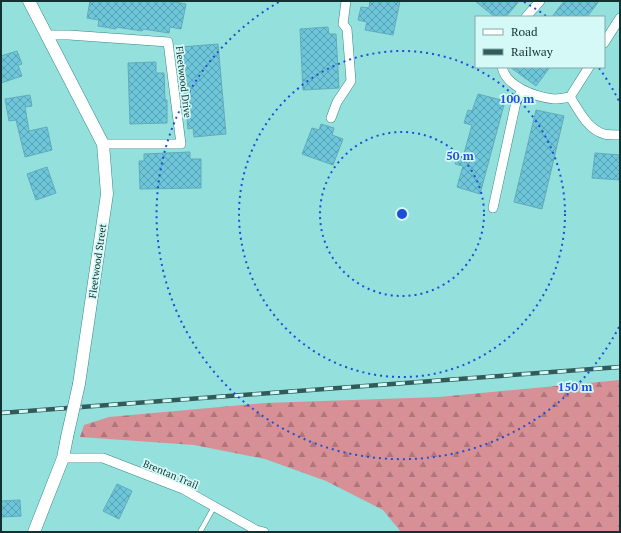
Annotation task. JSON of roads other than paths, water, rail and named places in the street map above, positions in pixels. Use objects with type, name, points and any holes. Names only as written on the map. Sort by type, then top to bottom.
[{"type":"street","name":"Fleetwood Street","points":[[29,1],[48,35],[103,144],[107,194],[79,384],[63,458],[34,532]]},
{"type":"street","points":[[331,118],[337,102],[351,81],[347,29],[343,24],[346,1]]},
{"type":"street","points":[[527,16],[540,1]]},
{"type":"street","points":[[605,41],[620,18]]},
{"type":"street","name":"Fleetwood Drive","points":[[48,35],[69,35],[168,42],[180,144],[103,144]]},
{"type":"street","points":[[502,68],[513,84],[522,90],[535,95],[555,99],[570,97]]},
{"type":"street","points":[[570,97],[588,68]]},
{"type":"street","points":[[493,208],[516,102],[522,90]]},
{"type":"street","points":[[570,97],[586,122],[596,130],[605,134],[620,135]]},
{"type":"street","name":"Brentan Trail","points":[[63,458],[103,458],[183,489],[256,530],[264,532]]},
{"type":"lane","points":[[200,532],[214,507]]},
{"type":"railway","points":[[1,413],[620,367]]}]
